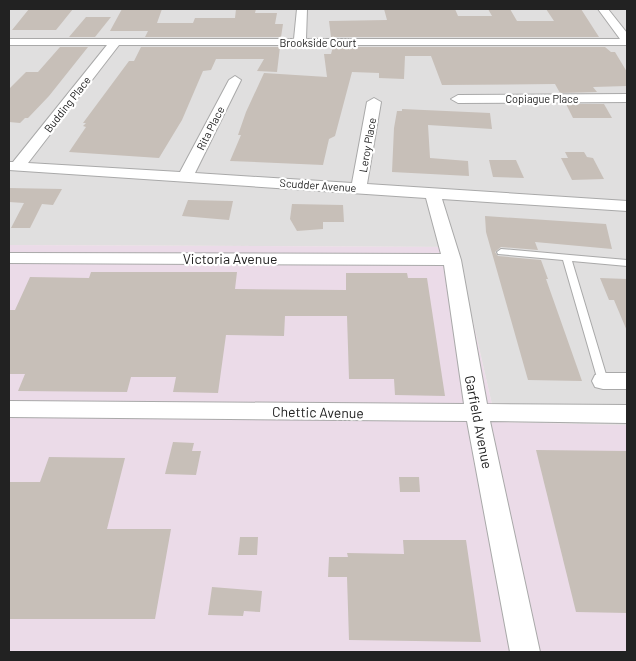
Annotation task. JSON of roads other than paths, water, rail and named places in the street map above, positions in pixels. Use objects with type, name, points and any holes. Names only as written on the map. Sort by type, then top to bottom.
[{"type":"street","points":[[300,42],[302,9]]},
{"type":"street","points":[[603,9],[627,41]]},
{"type":"street","name":"Brookside Court","points":[[9,42],[627,41]]},
{"type":"street","name":"Budding Place","points":[[13,166],[116,42]]},
{"type":"street","name":"Rita Place","points":[[186,176],[235,80]]},
{"type":"street","name":"Copiague Place","points":[[458,99],[627,98]]},
{"type":"street","name":"Leroy Place","points":[[359,188],[374,102]]},
{"type":"street","name":"Scudder Avenue","points":[[13,166],[627,206]]},
{"type":"street","name":"Garfield Avenue","points":[[432,192],[452,260],[477,413],[525,652]]},
{"type":"street","name":"Victoria Avenue","points":[[9,258],[452,260]]},
{"type":"street","points":[[603,381],[627,381]]},
{"type":"street","name":"Chettic Avenue","points":[[9,409],[627,414]]},
{"type":"lane","points":[[501,252],[627,263]]},
{"type":"lane","points":[[567,259],[603,381]]}]
